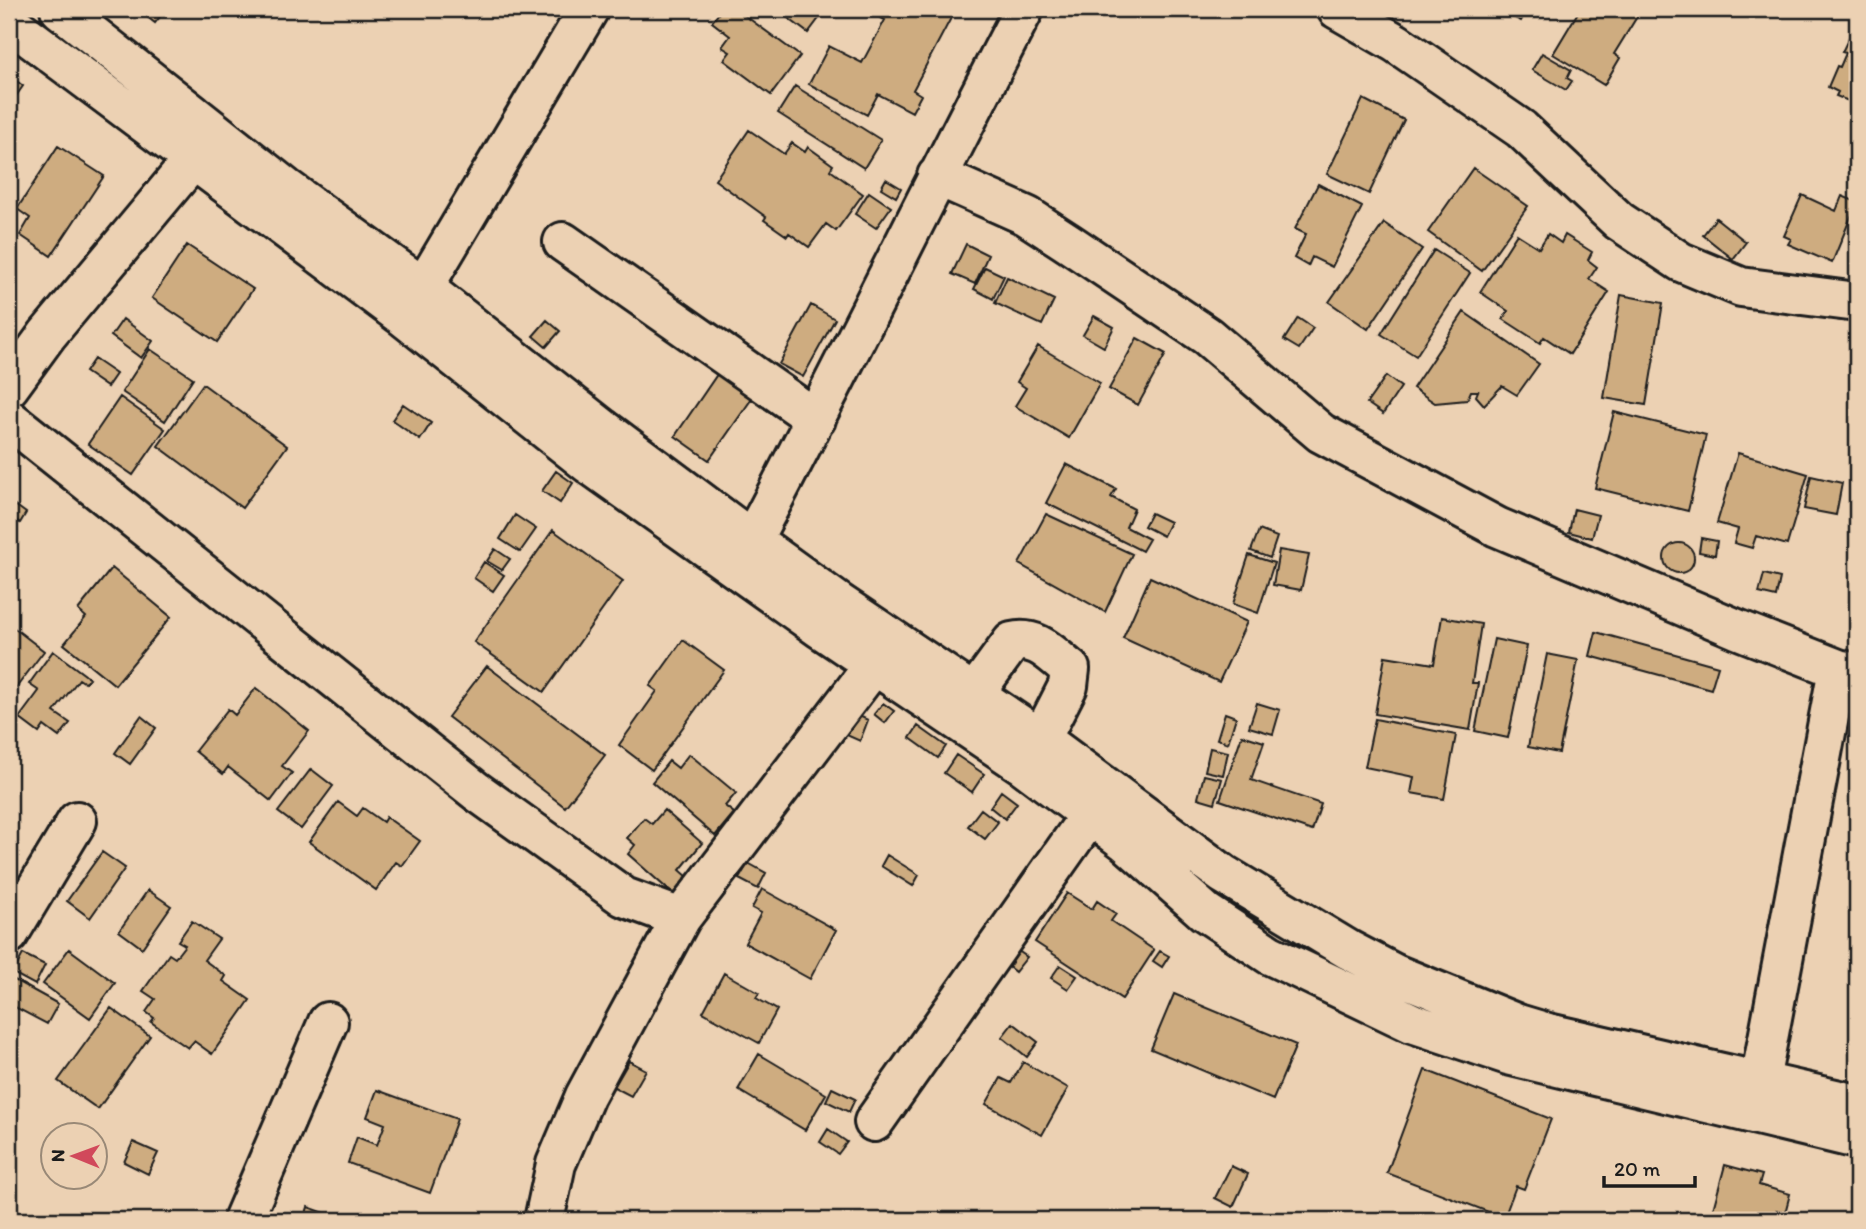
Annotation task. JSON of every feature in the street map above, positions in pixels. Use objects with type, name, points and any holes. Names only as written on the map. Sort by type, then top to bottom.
[{"type":"street","points":[[60,9],[286,188],[589,464],[789,608],[1023,765],[1126,842],[1205,912],[1270,955],[1412,1023],[1541,1064],[1857,1139]]},
{"type":"street","points":[[415,303],[589,9]]},
{"type":"street","points":[[752,540],[1024,9]]},
{"type":"street","points":[[1337,9],[1396,43],[1521,130],[1619,220],[1681,262],[1741,287],[1857,302]]},
{"type":"street","points":[[9,22],[193,160],[602,428],[839,603],[1041,739],[1223,874],[1349,950],[1395,974],[1518,1024],[1857,1104]]},
{"type":"street","points":[[9,387],[47,335],[193,160]]},
{"type":"street","points":[[937,176],[1027,216],[1070,244],[1207,336],[1321,433],[1497,527],[1737,629],[1847,671],[1760,1081]]},
{"type":"street","points":[[563,242],[816,419]]},
{"type":"street","points":[[9,419],[476,791],[624,897],[681,918]]},
{"type":"street","points":[[974,694],[1012,642],[1033,641],[1070,669],[1068,686],[1041,739]]},
{"type":"street","points":[[544,1220],[556,1164],[585,1096],[681,918],[874,665]]},
{"type":"street","points":[[874,1122],[1090,815]]},
{"type":"street","points":[[9,934],[77,821]]},
{"type":"street","points":[[243,1220],[328,1022]]},
{"type":"building","points":[[137,9],[166,9],[155,23]]},
{"type":"building","points":[[722,9],[736,9],[800,56],[771,95],[724,60],[730,52],[722,47],[730,36],[712,22]]},
{"type":"building","points":[[776,9],[826,9],[808,33]]},
{"type":"building","points":[[864,9],[935,9],[951,18],[913,90],[921,95],[912,112],[878,94],[867,115],[809,84],[829,46],[862,63],[885,20]]},
{"type":"building","points":[[1495,9],[1527,9],[1521,21]]},
{"type":"building","points":[[1580,9],[1627,9],[1638,15],[1614,54],[1620,58],[1604,85],[1553,54]]},
{"type":"building","points":[[1857,25],[1857,100],[1853,98],[1851,102],[1836,96],[1838,92],[1828,87],[1837,66],[1840,67],[1846,53],[1842,52]]},
{"type":"building","points":[[1542,53],[1571,70],[1567,78],[1572,81],[1566,90],[1532,70]]},
{"type":"building","points":[[9,75],[23,86],[9,106]]},
{"type":"building","points":[[795,86],[881,140],[864,168],[778,113]]},
{"type":"building","points":[[1363,99],[1404,120],[1369,194],[1327,174]]},
{"type":"building","points":[[749,130],[784,154],[792,143],[805,152],[808,147],[833,165],[830,170],[863,194],[836,231],[826,224],[809,247],[764,220],[766,217],[715,180]]},
{"type":"building","points":[[58,146],[104,176],[51,256],[20,235],[30,218],[17,209]]},
{"type":"building","points":[[1473,168],[1528,206],[1482,271],[1428,232]]},
{"type":"building","points":[[886,179],[901,188],[896,197],[881,188]]},
{"type":"building","points":[[1318,184],[1362,207],[1332,267],[1312,257],[1308,266],[1294,258],[1306,234],[1295,229]]},
{"type":"building","points":[[869,192],[891,207],[876,228],[855,214]]},
{"type":"building","points":[[1802,195],[1836,211],[1842,196],[1857,202],[1832,263],[1788,244],[1791,239],[1784,236]]},
{"type":"building","points":[[1716,218],[1746,242],[1733,259],[1703,235]]},
{"type":"building","points":[[1384,223],[1422,249],[1368,329],[1329,302]]},
{"type":"building","points":[[1517,234],[1539,248],[1548,234],[1561,243],[1565,235],[1592,252],[1588,260],[1597,267],[1589,279],[1609,292],[1570,354],[1544,337],[1540,343],[1503,319],[1508,311],[1480,292]]},
{"type":"building","points":[[966,244],[988,255],[975,284],[952,274]]},
{"type":"building","points":[[187,245],[253,289],[217,342],[152,298]]},
{"type":"building","points":[[1434,250],[1470,273],[1416,356],[1381,334]]},
{"type":"building","points":[[985,267],[1004,276],[993,299],[974,289]]},
{"type":"building","points":[[1007,277],[1054,300],[1042,325],[995,303]]},
{"type":"building","points":[[1621,295],[1663,303],[1646,405],[1604,398]]},
{"type":"building","points":[[811,305],[835,319],[803,377],[779,364]]},
{"type":"building","points":[[1464,312],[1539,364],[1517,395],[1502,386],[1484,405],[1476,396],[1478,391],[1471,391],[1467,400],[1435,403],[1413,388]]},
{"type":"building","points":[[1094,316],[1114,327],[1104,347],[1083,335]]},
{"type":"building","points":[[1298,318],[1313,328],[1299,349],[1284,340]]},
{"type":"building","points":[[123,319],[153,341],[141,358],[111,336]]},
{"type":"building","points":[[547,320],[560,331],[546,347],[533,336]]},
{"type":"building","points":[[1137,338],[1166,354],[1138,405],[1109,389]]},
{"type":"building","points":[[1038,346],[1100,383],[1069,438],[1015,406],[1026,388],[1017,382]]},
{"type":"building","points":[[150,349],[193,378],[165,421],[122,392]]},
{"type":"building","points":[[94,359],[116,374],[107,387],[85,372]]},
{"type":"building","points":[[718,373],[753,397],[709,460],[675,436]]},
{"type":"building","points":[[1386,376],[1401,387],[1383,414],[1367,403]]},
{"type":"building","points":[[203,384],[287,446],[242,508],[158,446]]},
{"type":"building","points":[[120,397],[165,429],[133,475],[88,444]]},
{"type":"building","points":[[403,404],[431,423],[420,440],[392,420]]},
{"type":"building","points":[[1614,412],[1706,435],[1688,511],[1595,488]]},
{"type":"building","points":[[1738,453],[1808,474],[1787,545],[1756,536],[1752,548],[1734,543],[1738,529],[1717,523]]},
{"type":"building","points":[[1066,464],[1116,489],[1111,497],[1134,509],[1126,527],[1149,539],[1142,551],[1046,503]]},
{"type":"building","points":[[556,471],[573,483],[560,503],[542,491]]},
{"type":"building","points":[[1811,476],[1842,483],[1836,515],[1804,509]]},
{"type":"building","points":[[15,505],[26,513],[20,523],[9,515]]},
{"type":"building","points":[[1574,509],[1598,515],[1592,538],[1569,532]]},
{"type":"building","points":[[1151,513],[1170,522],[1163,536],[1144,526]]},
{"type":"building","points":[[1046,514],[1132,554],[1105,612],[1019,564]]},
{"type":"building","points":[[515,515],[536,529],[520,552],[500,539]]},
{"type":"building","points":[[553,530],[623,581],[544,692],[474,642]]},
{"type":"building","points":[[1259,530],[1277,537],[1270,558],[1251,551]]},
{"type":"building","points":[[1701,538],[1717,541],[1715,555],[1699,552]]},
{"type":"building","points":[[1679,543],[1689,548],[1694,558],[1689,568],[1679,573],[1669,568],[1664,558],[1669,548]]},
{"type":"building","points":[[495,549],[510,559],[502,570],[487,561]]},
{"type":"building","points":[[1279,550],[1309,555],[1301,590],[1273,585]]},
{"type":"building","points":[[1249,555],[1274,563],[1258,613],[1233,604]]},
{"type":"building","points":[[484,562],[504,575],[493,591],[474,578]]},
{"type":"building","points":[[112,568],[171,617],[115,685],[64,644],[86,617],[78,610]]},
{"type":"building","points":[[1764,574],[1780,578],[1776,597],[1759,593]]},
{"type":"building","points":[[1150,577],[1247,622],[1219,682],[1123,638]]},
{"type":"building","points":[[1442,617],[1481,624],[1472,683],[1478,683],[1470,730],[1375,714],[1385,656],[1434,664]]},
{"type":"building","points":[[9,624],[44,651],[9,697]]},
{"type":"building","points":[[1596,632],[1718,666],[1711,689],[1590,656]]},
{"type":"building","points":[[1494,639],[1527,646],[1508,738],[1475,731]]},
{"type":"building","points":[[683,640],[724,670],[652,770],[619,745],[657,691],[650,686]]},
{"type":"building","points":[[53,651],[89,678],[85,683],[79,679],[54,712],[70,723],[59,737],[44,726],[39,733],[19,718],[39,691],[29,684]]},
{"type":"building","points":[[1547,654],[1578,660],[1559,753],[1528,747]]},
{"type":"building","points":[[487,666],[605,755],[565,807],[448,717]]},
{"type":"building","points":[[256,688],[309,731],[282,766],[292,773],[271,801],[228,767],[223,774],[195,751],[228,709],[235,715]]},
{"type":"building","points":[[883,703],[894,711],[885,723],[874,714]]},
{"type":"building","points":[[1257,703],[1280,710],[1273,734],[1249,727]]},
{"type":"building","points":[[850,712],[868,720],[860,741],[842,733]]},
{"type":"building","points":[[1225,713],[1236,717],[1228,743],[1217,739]]},
{"type":"building","points":[[141,716],[156,728],[130,764],[115,753]]},
{"type":"building","points":[[1375,719],[1456,735],[1444,799],[1411,793],[1414,777],[1365,767]]},
{"type":"building","points":[[918,726],[946,746],[938,758],[910,738]]},
{"type":"building","points":[[1242,735],[1264,742],[1251,780],[1321,804],[1312,831],[1220,800]]},
{"type":"building","points":[[1210,748],[1228,752],[1223,775],[1205,771]]},
{"type":"building","points":[[689,754],[736,793],[725,806],[734,813],[715,836],[652,782],[669,761],[678,768]]},
{"type":"building","points":[[956,755],[984,774],[972,792],[944,773]]},
{"type":"building","points":[[311,769],[333,786],[301,829],[278,812]]},
{"type":"building","points":[[1204,775],[1222,779],[1215,803],[1198,798]]},
{"type":"building","points":[[1001,791],[1017,803],[1005,819],[990,807]]},
{"type":"building","points":[[338,802],[357,816],[363,808],[383,822],[386,817],[420,841],[402,866],[396,862],[376,890],[309,842]]},
{"type":"building","points":[[981,809],[998,822],[985,839],[968,826]]},
{"type":"building","points":[[664,810],[702,843],[680,870],[688,877],[673,894],[628,854],[635,845],[627,838],[644,818],[652,824]]},
{"type":"building","points":[[102,852],[125,868],[90,918],[67,901]]},
{"type":"building","points":[[887,855],[919,875],[913,886],[881,866]]},
{"type":"building","points":[[748,863],[766,873],[758,889],[739,879]]},
{"type":"building","points":[[762,889],[836,930],[810,979],[745,943],[761,913],[752,908]]},
{"type":"building","points":[[148,890],[171,906],[142,948],[119,931]]},
{"type":"building","points":[[1067,893],[1092,909],[1097,901],[1116,914],[1111,921],[1154,950],[1122,999],[1035,942]]},
{"type":"building","points":[[192,921],[219,939],[204,960],[226,976],[223,981],[250,1000],[212,1054],[194,1041],[188,1048],[151,1022],[154,1018],[146,1012],[155,999],[143,991],[169,954],[175,958],[185,945],[178,941]]},
{"type":"building","points":[[1011,946],[1027,957],[1015,972],[1000,960]]},
{"type":"building","points":[[69,949],[115,983],[90,1018],[43,984]]},
{"type":"building","points":[[1160,951],[1169,956],[1162,967],[1153,961]]},
{"type":"building","points":[[23,954],[45,965],[35,985],[13,973]]},
{"type":"building","points":[[1060,965],[1077,976],[1068,989],[1051,978]]},
{"type":"building","points":[[724,973],[759,993],[756,998],[777,1010],[759,1043],[703,1012]]},
{"type":"building","points":[[9,977],[58,1004],[47,1024],[9,1004]]},
{"type":"building","points":[[1174,994],[1296,1045],[1273,1100],[1151,1049]]},
{"type":"building","points":[[111,1008],[150,1036],[98,1109],[58,1081]]},
{"type":"building","points":[[1013,1023],[1038,1042],[1027,1057],[1002,1037]]},
{"type":"building","points":[[759,1054],[826,1094],[805,1130],[738,1090]]},
{"type":"building","points":[[629,1061],[646,1070],[631,1096],[614,1087]]},
{"type":"building","points":[[1023,1062],[1068,1088],[1042,1135],[986,1104],[1001,1078],[1011,1083]]},
{"type":"building","points":[[1425,1070],[1551,1119],[1524,1189],[1516,1186],[1504,1218],[1387,1173]]},
{"type":"building","points":[[832,1088],[855,1099],[849,1112],[826,1101]]},
{"type":"building","points":[[377,1090],[457,1119],[430,1193],[348,1163],[357,1137],[377,1145],[385,1124],[367,1117]]},
{"type":"building","points":[[828,1129],[847,1142],[838,1154],[820,1142]]},
{"type":"building","points":[[133,1142],[158,1153],[148,1174],[124,1162]]},
{"type":"building","points":[[1725,1165],[1762,1175],[1759,1185],[1790,1194],[1785,1213],[1776,1211],[1774,1220],[1738,1220],[1712,1213]]},
{"type":"building","points":[[1231,1166],[1248,1174],[1233,1207],[1215,1198]]},
{"type":"building","points":[[308,1207],[344,1220],[304,1220]]}]
